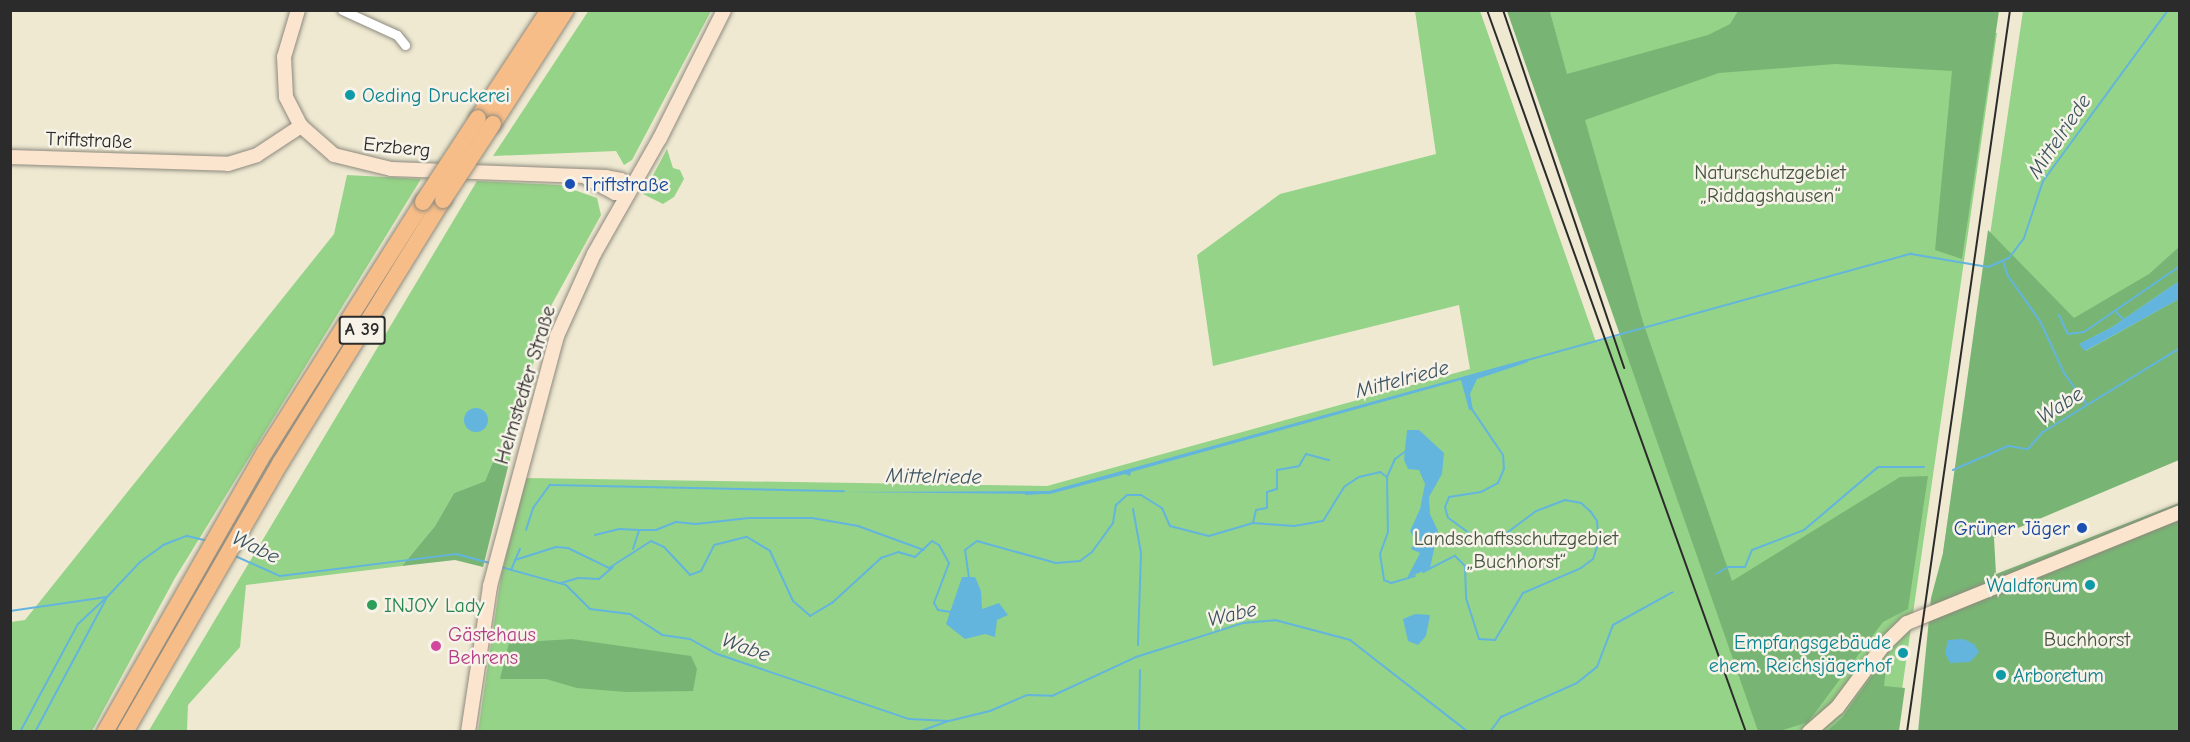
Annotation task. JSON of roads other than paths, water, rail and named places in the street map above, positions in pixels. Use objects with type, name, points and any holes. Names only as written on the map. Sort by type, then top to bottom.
[{"type":"highway","name":"A 39","points":[[125,732],[281,462],[443,200],[485,121],[549,10]]},
{"type":"highway","name":"A 39","points":[[105,732],[265,452],[423,202],[566,10]]},
{"type":"street","name":"Erzberg","points":[[298,10],[286,47],[283,76],[286,97],[301,126],[334,155],[365,165],[587,178],[615,193],[628,193]]},
{"type":"street","points":[[342,10],[397,35],[405,45]]},
{"type":"street","name":"Helmstedter Straße","points":[[468,732],[490,586],[507,515],[565,316],[724,10]]},
{"type":"street","name":"Triftstraße","points":[[10,157],[228,164],[257,154],[301,126]]},
{"type":"street","points":[[1809,732],[1837,708],[1889,639],[1907,623],[2180,512]]},
{"type":"water","points":[[2179,281],[2179,299],[2085,351],[2079,344],[2112,327]]},
{"type":"water","points":[[1527,359],[1528,362],[1477,379],[1470,394],[1473,410],[1469,410],[1461,380],[1131,472],[1130,476],[1125,474],[1050,494],[841,492],[1049,491]]},
{"type":"water","points":[[476,408],[485,411],[488,420],[485,429],[476,432],[467,429],[464,420],[467,411]]},
{"type":"water","points":[[1407,430],[1419,430],[1444,453],[1442,474],[1429,497],[1430,514],[1438,531],[1430,568],[1407,578],[1420,553],[1411,549],[1416,541],[1410,531],[1420,509],[1425,484],[1419,470],[1408,469],[1404,460]]},
{"type":"water","points":[[962,577],[975,577],[981,591],[982,609],[999,603],[1008,615],[997,620],[995,637],[985,634],[965,639],[946,624]]},
{"type":"water","points":[[1415,614],[1430,615],[1426,636],[1418,645],[1408,641],[1403,619]]},
{"type":"water","points":[[1963,639],[1974,644],[1979,652],[1970,662],[1950,663],[1945,653],[1948,640]]},
{"type":"waterway","name":"Mittelriede","points":[[1524,361],[1911,254],[1988,267],[2009,258],[2024,238],[2043,181],[2168,10]]},
{"type":"waterway","points":[[2003,261],[2008,276],[2040,321],[2064,373],[2087,405]]},
{"type":"waterway","points":[[2059,315],[2068,334],[2084,332],[2180,266]]},
{"type":"waterway","points":[[2116,312],[2124,320]]},
{"type":"waterway","name":"Wabe","points":[[1953,470],[2008,446],[2028,449],[2043,432],[2180,348]]},
{"type":"waterway","points":[[1423,572],[1455,556],[1465,566],[1466,598],[1479,639],[1495,640],[1523,593],[1581,568],[1593,559],[1599,541],[1597,521],[1591,512],[1581,503],[1565,500],[1536,511],[1504,535],[1476,538],[1448,518],[1445,507],[1449,497],[1481,492],[1498,483],[1504,469],[1503,455],[1471,408]]},
{"type":"waterway","points":[[1406,451],[1395,459],[1387,477],[1388,532],[1380,554],[1384,580],[1391,583],[1415,576]]},
{"type":"waterway","points":[[1253,523],[1256,510],[1267,508],[1267,492],[1277,489],[1277,470],[1299,466],[1306,454],[1329,460]]},
{"type":"waterway","name":"Wabe","points":[[1716,574],[1728,567],[1745,567],[1752,550],[1804,530],[1878,467],[1924,467]]},
{"type":"waterway","points":[[969,578],[965,550],[977,541],[1056,563],[1080,561],[1092,552],[1113,523],[1116,505],[1127,495],[1141,495],[1162,508],[1170,526],[1209,536],[1253,523],[1294,526],[1323,521],[1344,487],[1359,477],[1380,472],[1387,477]]},
{"type":"waterway","name":"Mittelriede","points":[[526,530],[533,508],[550,485],[844,491]]},
{"type":"waterway","name":"Mittelriede","points":[[1026,494],[1041,493]]},
{"type":"waterway","points":[[1133,509],[1141,553],[1138,645]]},
{"type":"waterway","points":[[633,549],[639,530],[656,530],[676,522],[696,524],[749,518],[812,518],[858,526],[924,550]]},
{"type":"waterway","points":[[595,535],[619,529],[639,530]]},
{"type":"waterway","name":"Wabe","points":[[10,611],[107,597],[140,562],[163,545],[187,536],[208,541]]},
{"type":"waterway","points":[[515,560],[556,547],[568,548],[609,568],[651,541],[664,547],[690,575],[701,571],[714,545],[747,537],[770,551],[793,601],[810,616],[832,603],[881,558],[898,552],[915,557],[932,541],[939,545],[949,563],[934,603],[938,610],[951,612]]},
{"type":"waterway","name":"Mittelriede","points":[[511,570],[520,549]]},
{"type":"waterway","name":"Wabe","points":[[233,555],[280,576],[456,554],[490,563]]},
{"type":"waterway","name":"Wabe","points":[[501,567],[566,585],[590,609],[630,614],[662,635],[690,639],[717,654],[909,719],[949,721],[990,711],[1027,695],[1052,696],[1136,657],[1243,623],[1275,620],[1350,640],[1468,732]]},
{"type":"waterway","points":[[561,583],[578,578],[599,579],[613,567]]},
{"type":"waterway","name":"Wabe","points":[[1490,732],[1501,717],[1577,683],[1597,667],[1613,625],[1673,592]]},
{"type":"waterway","points":[[20,732],[78,624],[105,599]]},
{"type":"waterway","points":[[35,732],[106,599]]},
{"type":"waterway","points":[[1139,732],[1140,670]]},
{"type":"waterway","points":[[918,732],[949,721]]},
{"type":"railway","points":[[1487,10],[1746,732]]},
{"type":"railway","points":[[1503,10],[1624,368]]},
{"type":"railway","points":[[1907,732],[2010,10]]},
{"type":"place","name":"Oeding Druckerei","points":[[350,95]]},
{"type":"place","name":"Triftstraße","points":[[570,184]]},
{"type":"place","name":"Grüner Jäger","points":[[2082,528]]},
{"type":"place","name":"Waldforum","points":[[2090,585]]},
{"type":"place","name":"INJOY Lady","points":[[372,605]]},
{"type":"place","name":"Gästehaus Behrens","points":[[436,646]]},
{"type":"place","name":"Empfangsgebäude ehem. Reichsjägerhof","points":[[1903,653]]},
{"type":"place","name":"Arboretum","points":[[2001,675]]},
{"type":"park label","name":"Naturschutzgebiet „Riddagshausen“","points":[[1770,184]]},
{"type":"park label","name":"Landschaftsschutzgebiet „Buchhorst“","points":[[1516,550]]},
{"type":"park label","name":"Buchhorst","points":[[2087,639]]}]
